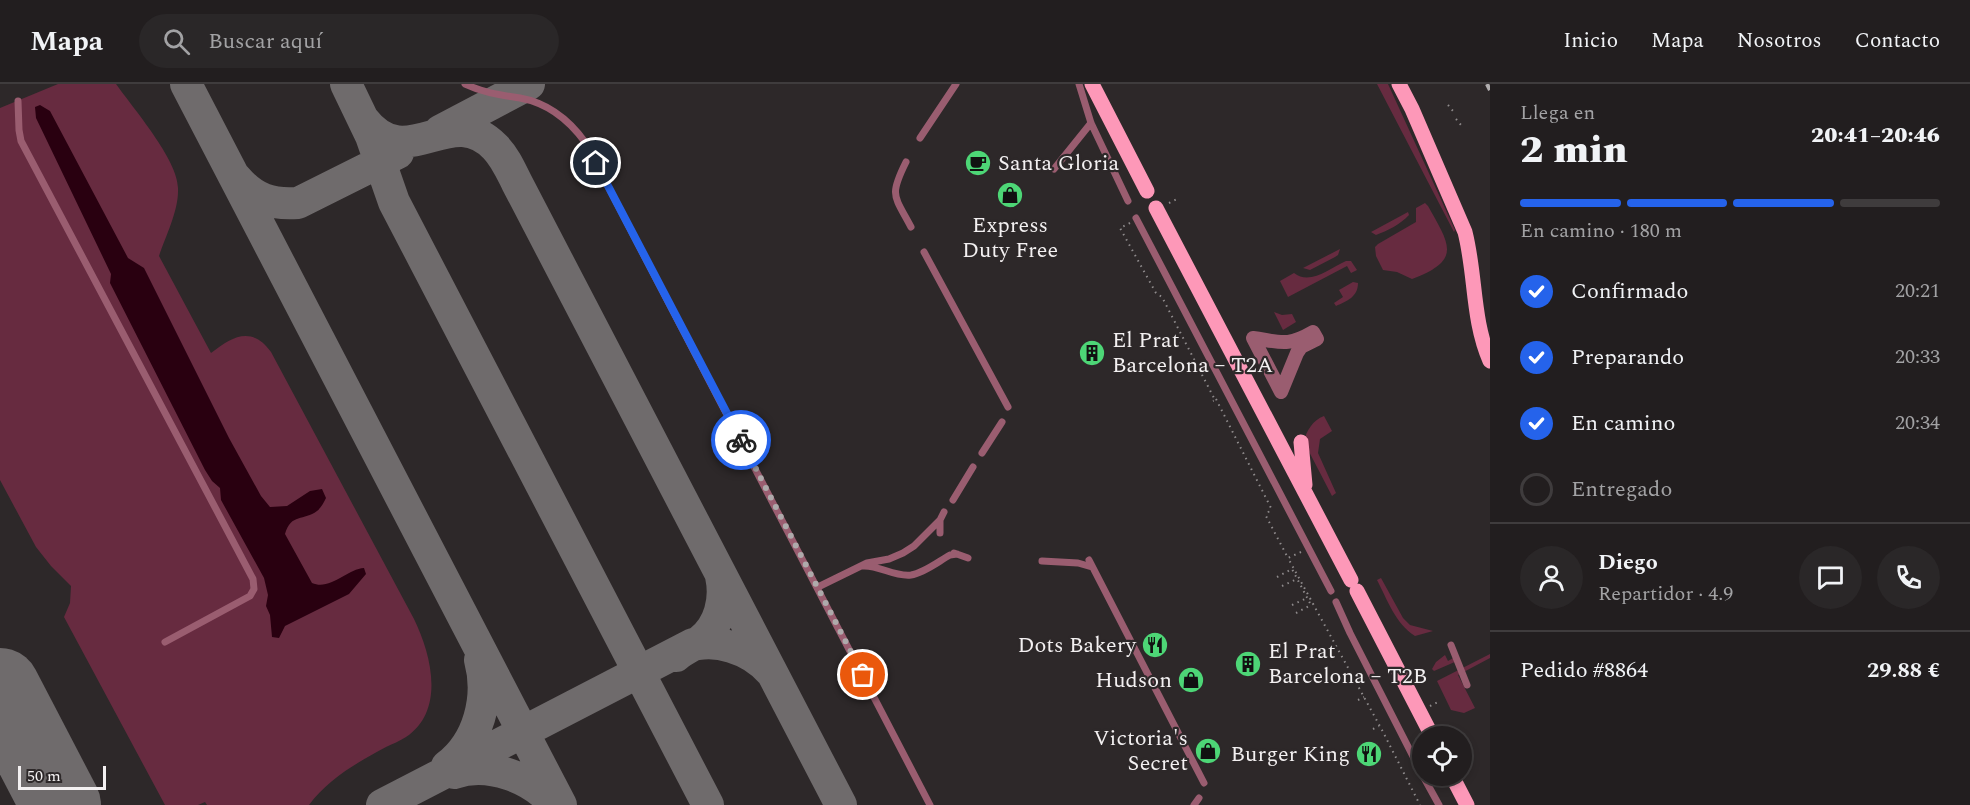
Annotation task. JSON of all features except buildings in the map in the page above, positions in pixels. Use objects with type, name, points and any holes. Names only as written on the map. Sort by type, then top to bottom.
[{"type":"main road","points":[[1092,84],[1148,191]]},
{"type":"main road","points":[[1399,84],[1465,232],[1469,248],[1478,328],[1490,361]]},
{"type":"main road","points":[[1156,207],[1426,726]]},
{"type":"main road","points":[[1301,442],[1305,491]]},
{"type":"main road","points":[[1457,786],[1467,805]]},
{"type":"street","points":[[1313,332],[1317,339],[1301,347],[1281,392],[1253,338],[1274,342],[1293,342],[1313,332]]},
{"type":"lane","points":[[465,84],[494,95],[542,104],[566,120],[585,142],[930,805]]},
{"type":"lane","points":[[920,138],[956,84]]},
{"type":"lane","points":[[1079,84],[1091,123],[1128,201]]},
{"type":"lane","points":[[18,101],[21,141],[254,579],[254,589],[250,596],[165,642]]},
{"type":"lane","points":[[1054,169],[1091,123]]},
{"type":"lane","points":[[906,162],[895,183],[894,191],[911,228]]},
{"type":"lane","points":[[1136,218],[1331,591]]},
{"type":"lane","points":[[924,252],[1006,405]]},
{"type":"lane","points":[[982,453],[1002,422]]},
{"type":"lane","points":[[953,500],[973,467]]},
{"type":"lane","points":[[818,587],[857,567],[872,561],[893,558],[903,553],[914,546],[940,520],[944,512]]},
{"type":"lane","points":[[940,520],[940,533]]},
{"type":"lane","points":[[857,567],[869,566],[911,575],[950,555],[955,554],[968,558]]},
{"type":"lane","points":[[1042,561],[1090,563],[1202,783]]},
{"type":"lane","points":[[1336,602],[1412,755]]},
{"type":"lane","points":[[1451,645],[1467,685]]},
{"type":"lane","points":[[1428,786],[1439,805]]},
{"type":"lane","points":[[1194,805],[1199,798]]},
{"type":"path","points":[[1448,105],[1453,111]]},
{"type":"path","points":[[1456,119],[1461,125]]},
{"type":"path","points":[[1273,540],[1277,537]]},
{"type":"path","points":[[1308,548],[1288,558],[1420,805]]},
{"type":"path","points":[[1277,577],[1292,569],[1311,606],[1296,613]]},
{"type":"path","points":[[1282,586],[1297,579]]},
{"type":"path","points":[[1292,605],[1307,598]]},
{"type":"path","points":[[1320,627],[1324,625]]},
{"type":"path","points":[[1358,700],[1364,697]]},
{"type":"path","points":[[1373,729],[1379,726]]},
{"type":"shaded area","points":[[58,84],[116,84],[163,149],[176,176],[178,196],[159,256],[211,353],[226,342],[241,336],[256,339],[271,352],[414,619],[426,648],[431,697],[427,712],[419,726],[404,738],[344,772],[325,787],[309,805],[207,805],[205,802],[198,805],[165,805],[64,617],[70,603],[71,586],[36,547],[0,480],[0,108]]},
{"type":"shaded area","points":[[1377,84],[1388,84],[1454,232]]},
{"type":"shaded area","points":[[40,105],[50,111],[128,258],[144,268],[229,438],[261,496],[270,507],[287,506],[310,491],[322,489],[326,498],[320,508],[312,514],[294,520],[285,534],[312,583],[319,585],[332,582],[364,568],[366,574],[349,594],[285,626],[279,638],[272,637],[264,578],[221,500],[220,488],[205,470],[110,283],[111,274],[36,118],[35,107]]},
{"type":"shaded area","points":[[1425,203],[1446,241],[1445,258],[1428,272],[1412,279],[1397,272],[1383,270],[1376,256],[1375,247],[1416,222],[1416,208]]},
{"type":"shaded area","points":[[1408,212],[1409,215],[1406,218],[1389,229],[1376,235],[1371,232]]},
{"type":"shaded area","points":[[1340,249],[1338,255],[1310,270],[1303,268]]},
{"type":"shaded area","points":[[1346,261],[1351,261],[1357,270],[1351,273],[1347,266],[1288,297],[1280,281],[1294,273],[1300,277],[1313,277]]},
{"type":"shaded area","points":[[1353,282],[1358,283],[1354,295],[1336,306],[1334,303],[1343,297],[1339,290]]},
{"type":"shaded area","points":[[1274,312],[1282,315],[1292,314],[1296,322],[1283,330]]},
{"type":"shaded area","points":[[1324,416],[1332,431],[1320,439],[1318,453],[1336,493],[1332,496],[1304,442],[1311,426]]},
{"type":"shaded area","points":[[1381,578],[1403,618],[1410,625],[1433,631],[1415,636],[1402,625],[1377,580]]},
{"type":"shaded area","points":[[1490,654],[1490,658],[1458,675],[1475,708],[1464,713],[1451,710],[1437,681]]},
{"type":"shaded area","points":[[1445,655],[1448,661],[1455,657],[1457,661],[1434,671],[1432,669],[1436,662]]},
{"type":"taxiway","points":[[186,84],[561,805]]},
{"type":"taxiway","points":[[346,84],[371,136],[394,202],[708,805]]},
{"type":"taxiway","points":[[440,131],[529,84]]},
{"type":"taxiway","points":[[363,119],[380,135],[396,141],[412,141],[461,131],[478,135],[502,155],[841,805]]},
{"type":"taxiway","points":[[237,179],[243,186],[264,199],[280,203],[298,203],[398,153]]},
{"type":"taxiway","points":[[676,656],[707,635],[717,620],[723,594],[721,576]]},
{"type":"taxiway","points":[[685,648],[708,643],[731,647],[753,657],[771,672]]},
{"type":"taxiway","points":[[382,805],[693,644]]},
{"type":"taxiway","points":[[447,766],[467,745],[479,718],[484,689],[480,660]]},
{"type":"taxiway","points":[[454,773],[481,769],[509,774],[534,787],[555,805]]},
{"type":"runway","points":[[0,688],[61,805]]},
{"type":"railway","points":[[1487,84],[1490,90]]},
{"type":"way so far","points":[[741,440],[863,675]]},
{"type":"place","name":"Santa Gloria","points":[[978,163]]},
{"type":"place","name":"Express Duty Free","points":[[1010,195]]},
{"type":"place","name":"El Prat Barcelona – T2A","points":[[1092,353]]},
{"type":"place","name":"Dots Bakery","points":[[1155,645]]},
{"type":"place","name":"El Prat Barcelona – T2B","points":[[1248,664]]},
{"type":"place","name":"Hudson","points":[[1191,680]]},
{"type":"place","name":"Victoria's Secret","points":[[1208,751]]},
{"type":"place","name":"Burger King","points":[[1369,754]]},
{"type":"route","points":[[596,163],[741,440]]}]
